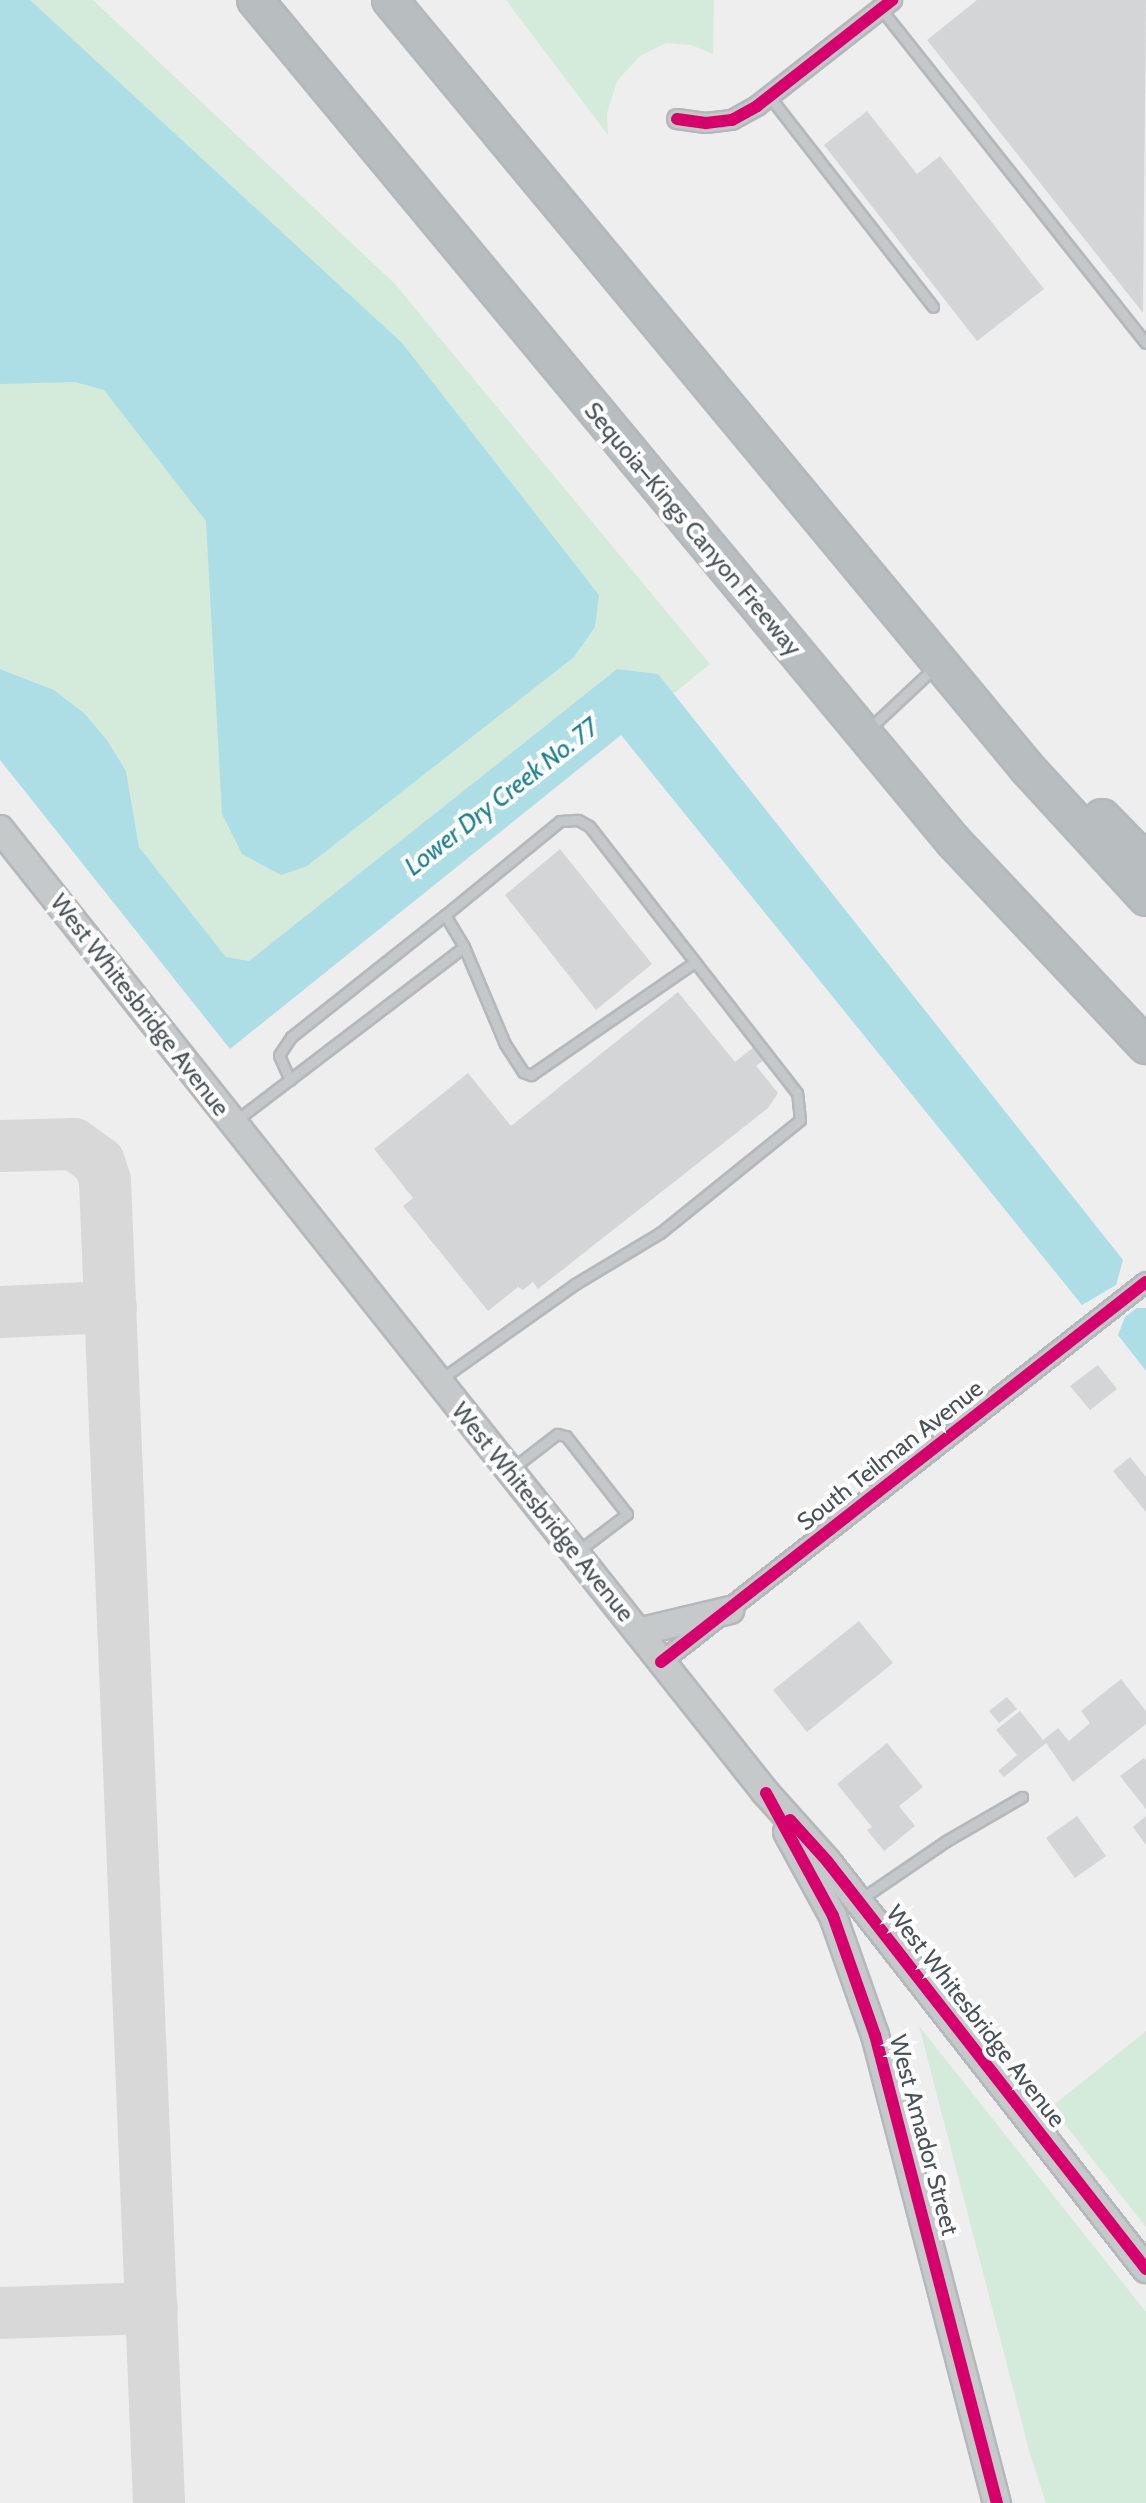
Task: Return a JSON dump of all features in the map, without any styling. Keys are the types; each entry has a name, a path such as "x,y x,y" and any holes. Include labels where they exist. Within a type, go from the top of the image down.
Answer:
{"highway":[{"name":"Sequoia–Kings Canyon Freeway","path":"255,0 953,841 1146,1046"},
{"path":"390,0 1028,769 1146,898"},
{"path":"609,265 1023,733 1146,862"}],"main road":[{"name":"West Whitesbridge Avenue","path":"0,829 661,1662 858,1901 1146,2269"},
{"path":"638,1632 730,1610"},
{"name":"West Amador Street","path":"766,1793 833,1916 875,2035 997,2503"}],"street":[{"path":"677,119 706,123 732,120 769,96 887,4"},
{"name":"South Teilman Avenue","path":"661,1662 1146,1282"}],"lane":[{"path":"887,4 1146,343"},
{"path":"769,96 933,307"},
{"path":"863,733 940,663"},
{"path":"290,1080 279,1055 291,1037 560,821 578,820 589,826 797,1093 800,1120 660,1233 575,1284 439,1381"},
{"path":"445,915 464,947 505,1044 523,1072 531,1075 695,962"},
{"path":"233,1123 464,947"},
{"path":"510,1470 557,1434 566,1436 627,1514 576,1553"},
{"path":"858,1901 946,1841 1022,1797"}],"green space":[{"path":"0,0 93,0 395,284 710,664 673,694 658,675 617,669 249,961 226,957 139,847 126,771 107,740 84,713 54,690 0,669"},
{"path":"506,0 714,0 713,54 691,45 666,43 640,56 617,81 607,113 608,135"},
{"path":"919,2026 1146,2312 1146,2503 1046,2503 1030,2454"},
{"path":"1146,2031 1146,2227 1051,2107"}],"water":[{"path":"0,0 30,0 402,343 599,595 595,627 574,657 307,866 281,875 242,854 222,814 206,521 104,390 75,382 0,384"},
{"name":"Lower Dry Creek No. 77","path":"0,669 54,690 84,713 107,740 126,771 139,847 226,957 249,961 617,669 658,674 1123,1260 1116,1285 1082,1305 621,735 230,1049 0,760"},
{"path":"1137,1308 1146,1308 1146,1371 1118,1335 1125,1317"}],"building":[{"path":"977,0 1146,0 1143,313 927,40"},
{"path":"867,111 917,174 940,156 1044,289 977,341 824,145"},
{"path":"560,849 652,964 596,1010 505,895"},
{"path":"678,992 735,1062 754,1047 764,1060 756,1066 778,1093 768,1108 538,1289 533,1282 523,1290 518,1287 488,1311 403,1206 413,1198 374,1149 468,1073 511,1126"},
{"path":"1098,1365 1117,1389 1090,1410 1070,1386"},
{"path":"1130,1457 1146,1477 1146,1512 1113,1471"},
{"path":"859,1621 893,1663 807,1732 773,1690"},
{"path":"1121,1679 1146,1711 1146,1724 1073,1782 1046,1743 1004,1777 998,1771 1017,1755 996,1730 1020,1711 1043,1740 1058,1728 1069,1741 1090,1723 1081,1711"},
{"path":"1007,1697 1017,1709 999,1723 989,1711"},
{"path":"887,1743 923,1787 899,1806 915,1826 884,1851 867,1830 872,1827 837,1784"},
{"path":"1144,1758 1146,1760 1146,1809 1120,1776"},
{"path":"1077,1816 1106,1856 1075,1878 1046,1838"},
{"path":"1146,1816 1146,1845 1133,1827"}],"taxiway":[{"path":"0,1146 74,1144 99,1162 105,1181 159,2503"},
{"path":"0,1312 111,1307"},
{"path":"0,2313 152,2308"}],"cycle path":[{"path":"677,119 706,123 732,120 757,106 892,0"},
{"path":"661,1662 1146,1282"},
{"path":"766,1793 833,1916 875,2035 997,2503"},
{"path":"790,1820 827,1861 1146,2269"}]}
